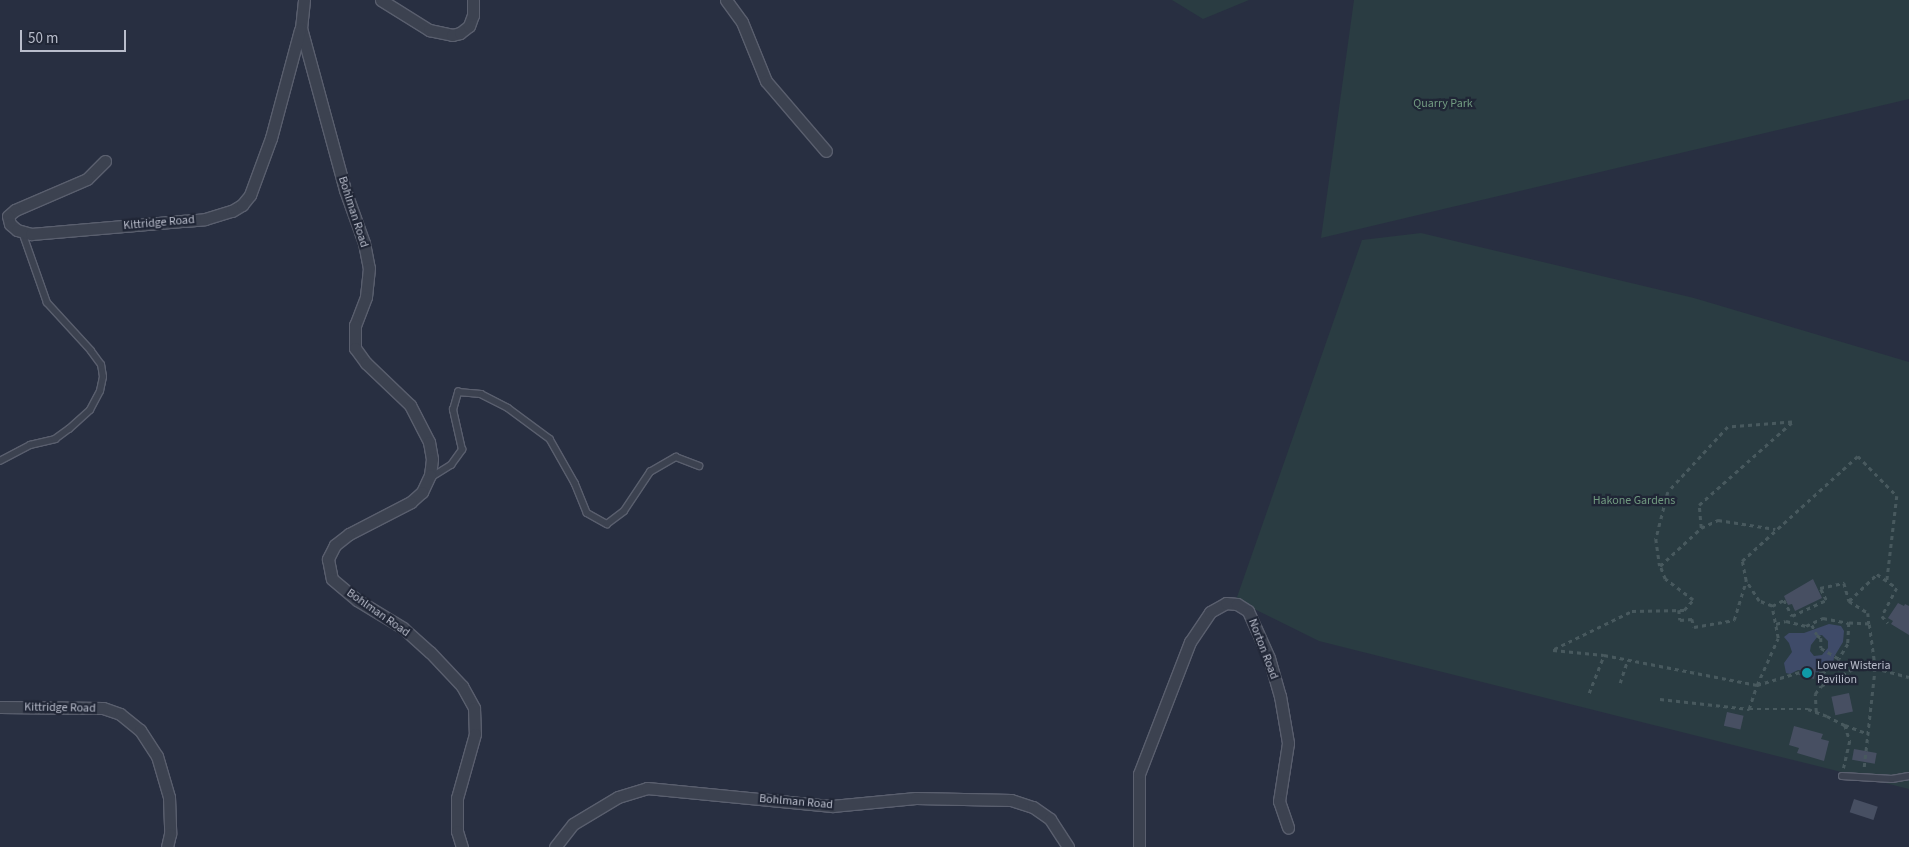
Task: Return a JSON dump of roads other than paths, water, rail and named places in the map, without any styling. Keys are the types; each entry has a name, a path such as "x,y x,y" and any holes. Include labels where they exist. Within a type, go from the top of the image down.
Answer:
{"street":[{"name":"Bohlman Road","path":"304,0 301,28 345,190 364,244 369,268 366,297 355,325 355,348 366,363 410,405 430,442 432,459 428,479 422,492 410,502 349,534 335,545 328,558 332,579 356,600 404,628 462,686 474,708 476,734 456,798 457,831 462,847"},
{"path":"381,0 429,30 452,35 460,33 469,26 473,15 473,0"},
{"path":"726,0 742,22 766,81 826,151"},
{"name":"Kittridge Road","path":"22,231 31,234 198,220 232,212 242,205 250,195 271,138 301,28"},
{"path":"22,231 10,224 8,216 15,210 87,180 105,161"},
{"name":"Norton Road","path":"1138,847 1139,774 1190,642 1210,612 1226,603 1237,604 1248,611 1269,658 1280,696 1288,743 1278,801 1288,827"},
{"name":"Kittridge Road","path":"0,707 102,708 120,714 140,730 157,756 169,797 170,834 166,847"},
{"name":"Bohlman Road","path":"555,847 572,824 618,797 647,788 832,806 916,798 1011,800 1033,807 1050,820 1068,847"}],"lane":[{"path":"0,461 30,445 55,439 69,428 90,410 100,391 103,377 101,365 91,351 47,303 22,231"},
{"path":"428,479 452,465 462,450 453,410 458,392 481,394 508,408 550,439 575,483 587,513 607,524 624,512 650,472 676,456 699,466"},
{"path":"1842,776 1892,779 1909,776"}],"water":[{"path":"1829,624 1841,626 1844,631 1843,642 1834,657 1833,665 1818,672 1798,670 1790,674 1786,673 1784,663 1792,652 1789,643 1784,637 1789,633 1804,633","holes":["1822,635 1828,641 1828,648 1822,655 1814,656 1810,651 1811,645 1818,636"]}],"place":[{"name":"Lower Wisteria Pavilion","path":"1807,673"}],"park label":[{"name":"Quarry Park","path":"1443,104"},
{"name":"Hakone Gardens","path":"1634,501"}]}
